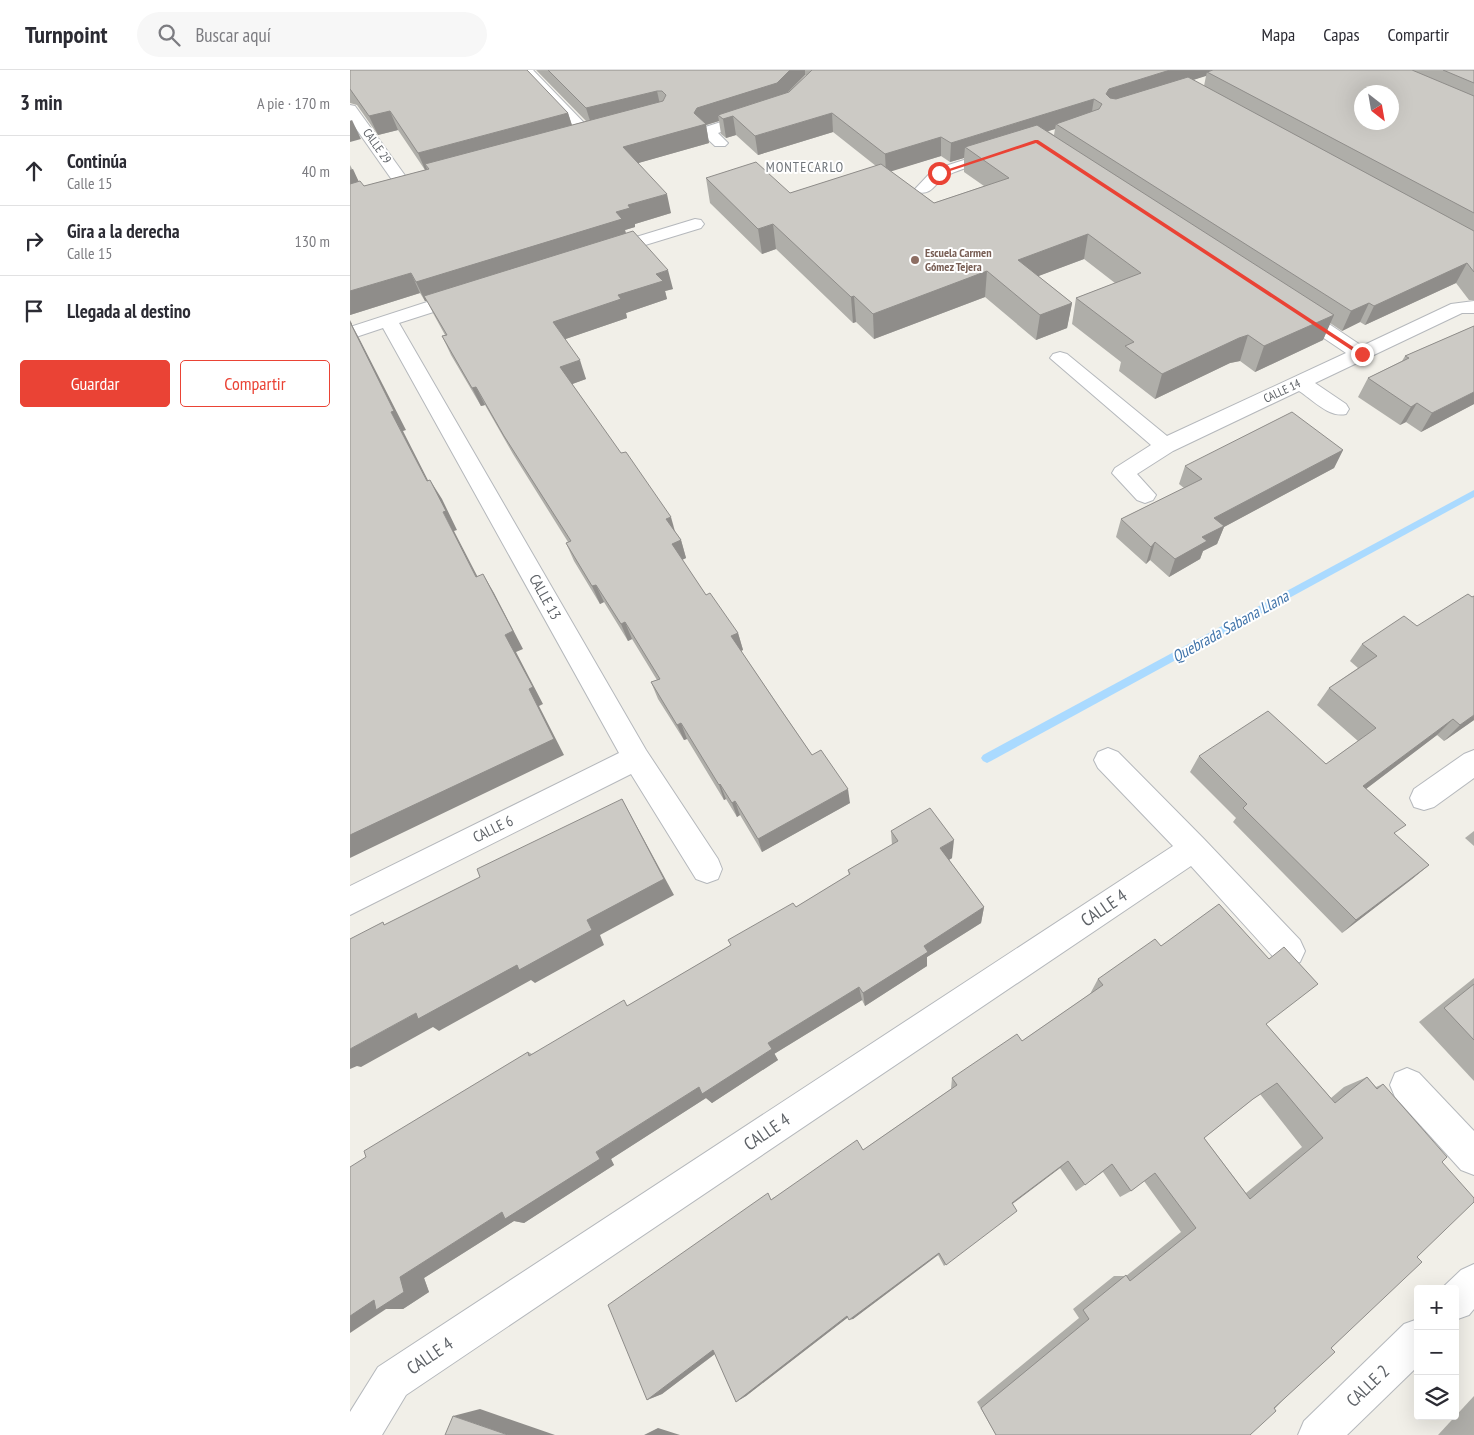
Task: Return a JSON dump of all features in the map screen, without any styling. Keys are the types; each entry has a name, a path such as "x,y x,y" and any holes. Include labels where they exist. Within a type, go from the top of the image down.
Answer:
{"street":[{"path":"525,70 587,134"},
{"name":"CALLE 29","path":"350,109 403,184"},
{"path":"720,143 707,130 768,112"},
{"path":"570,138 605,129"},
{"path":"923,189 939,173 1010,150"},
{"path":"385,189 421,179"},
{"path":"593,256 695,224"},
{"path":"350,333 481,291"},
{"path":"1278,299 1362,354"},
{"name":"CALLE 14","path":"1145,495 1122,473 1165,446 1458,308 1474,307"},
{"name":"CALLE 13","path":"388,320 636,758 707,869"},
{"path":"1060,358 1165,446"},
{"path":"1300,382 1339,409"},
{"name":"CALLE 6","path":"350,900 636,758"},
{"path":"1108,760 1194,848 1289,951"},
{"path":"1424,798 1474,762"},
{"name":"CALLE 4","path":"359,1435 392,1381 1194,848"},
{"path":"1407,1085 1474,1157"},
{"path":"1459,1297 1474,1283"},
{"name":"CALLE 2","path":"1318,1435 1414,1342"}],"building":[{"path":"350,70 527,70 568,113 418,153 390,111 369,116 350,89"},
{"path":"548,70 790,70 777,83 697,108 694,113 706,124 623,147 667,194 628,205 630,208 616,212 622,219 416,282 411,273 350,291 350,184 360,181 364,186 429,169 425,164 663,101 666,95 662,91 657,91 586,108"},
{"path":"812,70 1170,70 1109,89 1106,94 1110,98 1116,99 1188,77 1474,231 1474,272 1467,263 1374,306 1369,303 1351,311 1056,124 1099,109 1102,104 1094,99 951,143 941,137 885,154 832,113 755,136 733,116 723,119 718,115 789,92"},
{"path":"1213,70 1412,70 1474,96 1474,213 1207,72"},
{"path":"1443,70 1474,70 1474,83"},
{"path":"1037,125 1334,315 1264,346 1248,335 1239,338 1162,374 1125,346 1134,342 1076,298 1141,273 1088,234 1018,260 1072,303 1040,315 987,271 873,314 854,296 851,297 773,224 758,229 706,178 756,162 790,193 881,164 934,203 1009,178 965,147"},
{"path":"633,231 668,270 656,274 663,281 618,295 621,299 553,322 580,360 560,367 621,453 626,452 671,517 666,519 681,540 672,544 706,595 710,593 738,633 731,636 779,707 812,755 821,750 848,789 758,839 735,801 732,803 719,785 681,723 677,725 651,682 660,679 625,622 621,624 596,585 592,586 566,543 571,541 504,436 476,387 472,388 442,336 447,335 424,296"},
{"path":"350,322 394,411 391,412 427,481 430,480 446,511 443,512 476,577 483,574 513,631 505,635 533,687 529,689 554,739 350,835"},
{"path":"1474,326 1474,392 1432,413 1417,403 1411,407 1368,378 1409,358 1405,356"},
{"path":"1292,412 1343,450 1214,518 1224,526 1202,537 1207,541 1175,559 1155,542 1151,547 1121,519 1202,479 1185,466"},
{"path":"1468,594 1472,597 1474,596 1474,715 1460,725 1453,719 1363,786 1406,825 1394,833 1429,865 1356,920 1243,808 1247,804 1199,756 1268,711 1326,764 1376,728 1329,688 1377,656 1362,644 1404,616 1417,626"},
{"path":"622,799 664,879 587,920 592,930 519,970 517,965 418,1019 416,1013 350,1049 350,939 383,922 384,925 480,877 477,869"},
{"path":"930,808 954,840 940,848 984,907 924,946 928,952 863,993 859,987 768,1043 772,1049 702,1094 699,1087 596,1152 600,1159 505,1219 502,1212 400,1277 404,1292 376,1310 374,1300 350,1316 350,1167 366,1157 364,1151 528,1052 529,1056 624,1000 627,1006 731,945 728,940 793,903 796,907 850,874 848,870 898,841 891,831"},
{"path":"1219,904 1269,959 1284,947 1318,984 1266,1024 1335,1103 1367,1077 1377,1089 1383,1084 1447,1157 1442,1162 1474,1198 1474,1202 1417,1257 1422,1262 1331,1348 1335,1352 1274,1408 1276,1411 1250,1435 996,1435 981,1408 1089,1319 1083,1310 1126,1275 1130,1281 1196,1228 1155,1173 1131,1191 1112,1164 1085,1185 1068,1161 1012,1203 1017,1211 946,1265 939,1253 849,1320 847,1316 736,1402 713,1350 647,1400 608,1305 768,1193 771,1200 857,1140 863,1150 957,1085 952,1078 1017,1034 1022,1041 1103,985 1098,979 1155,939 1161,946","holes":["1277,1083 1323,1138 1250,1199 1204,1138 1253,1099"]},
{"path":"1474,984 1474,1040 1444,1008"},
{"path":"453,1416 508,1435 445,1435"}],"waterway":[{"name":"Quebrada Sabana Llana","path":"987,758 1474,493"}],"place":[{"name":"Escuela Carmen Gómez Tejera","path":"915,260"}],"district":[{"name":"MONTECARLO","path":"805,167"}],"route":[{"path":"939,173 1036,141 1362,354"}]}
